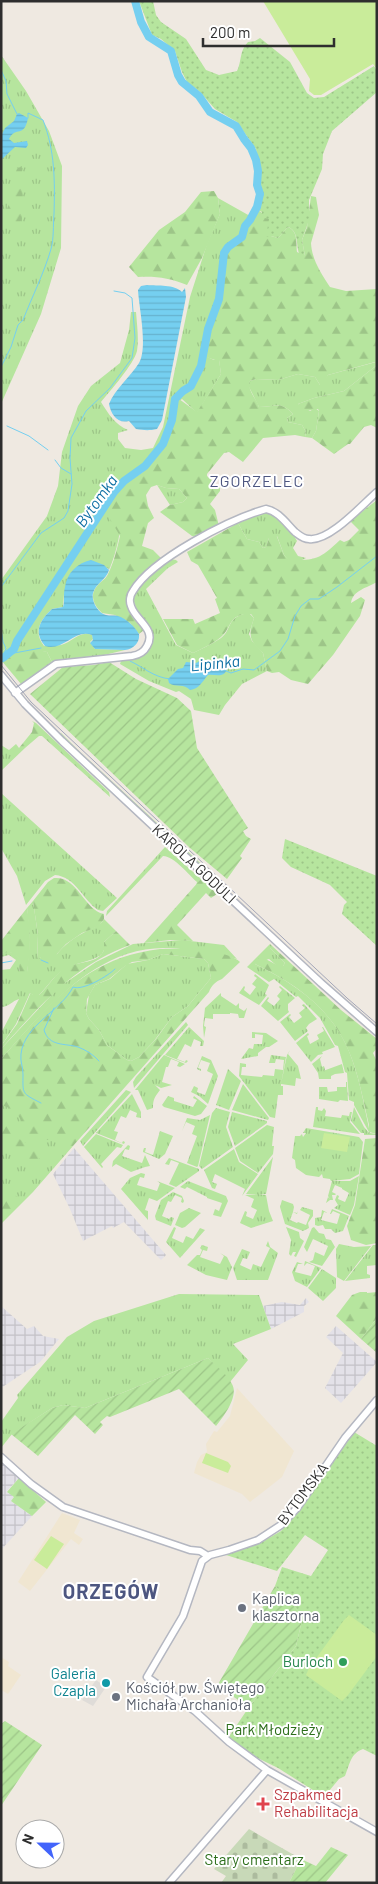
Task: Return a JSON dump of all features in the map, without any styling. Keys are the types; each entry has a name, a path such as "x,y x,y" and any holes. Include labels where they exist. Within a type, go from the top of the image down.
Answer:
{"street":[{"path":"15,692 56,664 136,655 145,649 150,640 145,625 130,605 131,596 141,580 175,552 209,533 266,509 276,512 300,536 308,539 318,538 331,532 377,492"},
{"name":"KAROLA GODULI","path":"1,675 40,720 321,983 377,1032"},
{"name":"BYTOMSKA","path":"205,1558 250,1543 272,1532 281,1525 297,1508 345,1438 377,1400"},
{"path":"1,1457 31,1484 63,1508 190,1550 205,1558 183,1616 147,1677 195,1711 230,1742 267,1770 377,1832"},
{"path":"169,1883 267,1770"}],"shaded area":[{"path":"74,1148 166,1255 161,1260 124,1222 83,1241 53,1174"},
{"path":"306,1298 309,1302 304,1306 304,1312 271,1329 263,1306 282,1302 300,1305"},
{"path":"1,1306 27,1329 34,1326 43,1336 59,1339 40,1362 1,1388"},
{"path":"336,1326 377,1362 341,1403 325,1388 343,1353 326,1337"},
{"path":"237,1388 294,1451 282,1477 250,1502 242,1494 194,1473 201,1455 207,1452 206,1444 214,1431 217,1432 230,1416"},
{"path":"1,1460 19,1478 7,1491 14,1497 11,1501 32,1516 1,1550"},
{"path":"62,1513 80,1520 74,1533 83,1539 79,1545 71,1539 30,1591 18,1582"},
{"path":"1,1657 9,1662 8,1666 21,1675 8,1694 1,1690"},
{"path":"96,1680 106,1687 93,1706 82,1700"}],"green space":[{"path":"139,1 153,1 156,15 161,22 186,39 206,70 219,75 237,71 245,45 260,38 290,62 307,93 314,98 324,97 374,66 377,71 377,92 332,131 323,154 322,169 309,200 309,220 302,240 305,256 301,258 296,236 292,229 288,227 278,238 266,237 269,219 261,217 262,212 258,210 261,202 261,185 256,149 237,122 215,109 200,92 187,82 175,51 161,39 152,35"},
{"path":"263,1 377,1 377,69 373,64 321,95 314,95 309,91 310,79"},
{"path":"1,55 26,91 49,131 62,166 61,248 41,314 1,404"},
{"path":"17,168 23,168 22,218 12,230 8,227 5,214 11,199 13,180"},
{"path":"214,191 218,198 220,214 202,258 187,285 163,278 138,277 129,267 159,230 185,212 201,192"},
{"path":"311,196 316,197 319,215 311,243 313,255 330,287 346,291 377,289 377,364 375,362 328,375 323,385 320,385 315,377 298,374 278,380 256,379 250,381 251,391 259,407 285,407 293,414 287,418 288,422 302,425 306,432 305,437 295,435 263,438 243,462 229,452 224,453 207,474 220,488 220,491 210,504 215,510 219,526 197,537 192,536 160,512 170,505 183,502 187,498 179,489 157,485 151,487 146,495 148,506 154,518 148,523 142,546 153,550 162,559 139,579 127,598 130,611 144,630 139,634 130,623 115,615 102,613 93,597 95,589 106,577 110,569 120,536 106,512 125,484 143,472 162,451 173,425 176,404 179,399 197,412 221,374 219,360 206,357 209,329 221,295 225,253 243,238 247,226 258,210 269,218 271,236 278,238 288,227 291,229 296,237 297,252 305,256 302,240 307,227"},
{"path":"218,198 250,216 241,236 229,244 222,252 217,299 205,328 203,355 214,360 219,359 221,374 197,413 182,399 176,404 167,441 146,468 125,484 119,539 109,570 108,568 64,594 63,607 52,609 39,626 39,636 44,646 65,644 80,635 87,634 92,635 93,639 90,642 95,649 125,650 96,657 52,662 47,652 7,647 1,653 1,580 47,516 58,486 62,452 78,406 91,386 120,363 129,330 131,312 136,312 137,351 127,370 101,402 116,422 128,430 118,433 118,439 125,448 141,450 153,448 163,427 190,297 207,244 220,214"},
{"path":"376,362 377,365 344,391 298,404 310,411 315,408 319,411 316,431 312,438 305,437 306,432 302,425 288,422 287,418 293,414 285,407 259,407 248,385 250,381 256,379 278,380 298,374 315,377 320,385 328,375"},
{"path":"377,365 377,428 371,425 364,427 350,444 334,454 312,438 316,431 318,409 305,411 298,404 344,391"},
{"path":"157,485 179,489 187,498 183,502 170,505"},
{"path":"377,500 377,582 354,595 351,603 361,597 365,600 360,616 333,655 308,684 291,680 279,672 272,673 267,671 263,653 252,641 251,629 254,618 251,614 244,614 234,618 221,637 193,653 177,645 163,619 193,619 195,624 220,613 215,599 217,598 198,565 191,561 187,552 238,523 247,539 259,542 263,548 266,547 270,535 276,534 284,555 289,560 317,558 340,540 344,542 349,540 359,530 350,521"},
{"path":"263,512 278,518 291,531 297,541 293,548 298,556 306,558 300,561 289,561 284,555 277,536 269,538 266,547 263,548 259,542 247,539 238,523"},
{"path":"170,559 178,562 168,568 146,589 176,645 193,653 225,635 236,617 249,613 254,618 249,634 252,641 263,653 267,671 242,684 219,715 194,710 191,699 179,691 176,692 149,681 120,664 123,660 138,658 147,649 151,630 137,610 133,599 141,584"},
{"path":"14,644 47,652 52,662 21,684 1,660 1,653 7,647"},
{"path":"109,662 136,679 177,698 191,711 197,748 248,828 243,831 251,839 240,856 242,858 227,879 190,848 30,694 63,667"},
{"path":"32,721 109,792 110,797 42,736 39,736 25,748 19,748 32,732 34,723"},
{"path":"60,734 224,885 221,885"},
{"path":"16,744 19,748 25,748 1,771 1,745 9,750"},
{"path":"1,793 117,898 103,911 98,910 74,884 55,875 45,881 26,905 17,876 1,848"},
{"path":"285,839 377,876 377,946 342,914 344,905 347,902 330,885 291,867 282,858"},
{"path":"165,847 201,879 196,886 197,882 181,866 172,859 163,856 106,916 107,911"},
{"path":"54,878 69,882 91,906 104,914 104,919 99,926 82,933 66,944 55,956 49,958 41,957 37,960 38,935 33,901 48,882"},
{"path":"201,879 217,894 211,898 206,893 177,925 193,941 170,940 144,943"},
{"path":"33,901 38,935 37,959 57,954 77,936 98,926 104,919 116,931 104,942 102,954 61,971 39,995 30,993 16,1024 1,1046 1,1033 19,999 1,1007 1,970 10,969 16,960 9,955 1,957 1,953 10,952 15,954 21,961 19,971 27,972 30,940 27,908"},
{"path":"27,908 30,932 29,956 27,972 20,974 19,959 10,952 1,953 1,941"},
{"path":"116,931 130,945 110,953 75,975 44,1002 1,1049 1,1046 17,1024 31,992 33,995 39,995 67,967 97,958 104,950 104,942"},
{"path":"182,940 224,945 237,959 192,950 169,948 143,950 118,957 95,969 74,984 54,1002 1,1059 1,1049 59,987 96,962 133,944"},
{"path":"270,944 270,948 285,963 283,966 277,966 269,959 255,964 302,992 327,1015 337,1029 346,1045 356,1071 370,1133 377,1135 364,1135 351,1121 354,1107 364,1127 370,1134 354,1102 349,1100 347,1073 345,1072 338,1046 335,1045 320,1018 298,996 296,997 274,979 269,982 247,967"},
{"path":"270,944 341,1010 377,1039 377,1048 373,1053 377,1062 377,1134 369,1132 360,1085 353,1062 346,1044 337,1029 314,1002 301,991 255,964 259,957 283,966 285,963 270,948"},
{"path":"160,949 190,949 225,954 240,962 214,984 73,1146 51,1140 36,1141 31,1139 27,1136 22,1122 15,1112 1,1105 1,1059 35,1020 70,987 110,962 133,954","holes":["163,954 204,959 208,963 211,978 188,1006 172,1017 156,1039 139,1057 131,1061 107,1045 99,1030 86,1013 87,999 95,985 109,979 132,962 148,960"]},
{"path":"163,954 204,959 208,963 211,978 188,1006 172,1017 139,1057 131,1061 127,1060 107,1045 99,1030 89,1019 86,1013 89,995 95,985 110,979 127,964 148,960"},
{"path":"255,974 269,985 265,994 267,995 259,1005 239,993 244,986 244,990 250,995 256,987 252,984 257,978 254,976"},
{"path":"280,986 295,998 288,1004 289,1012 278,1021 261,1006 268,997 267,1001 274,1006 280,999 277,996 282,990"},
{"path":"221,993 221,996 236,1006 239,1003 239,1008 244,1011 247,1008 244,1018 239,1018 238,1014 230,1013 213,1014 213,1019 205,1018 204,1038 203,1026 205,1008"},
{"path":"304,1004 317,1019 306,1028 308,1031 295,1041 280,1022 290,1014 289,1017 294,1023 302,1017 299,1013 305,1008 302,1005"},
{"path":"186,1022 188,1025 134,1088 133,1082 136,1077"},
{"path":"189,1027 204,1041 203,1046 200,1046 201,1042 194,1039 191,1047 185,1044 177,1059 185,1062 186,1060 188,1061 186,1063 165,1055"},
{"path":"322,1027 335,1047 322,1052 323,1054 318,1055 311,1062 296,1043 308,1033 309,1035 307,1036 310,1044 319,1039 317,1035 324,1031"},
{"path":"252,1032 266,1033 278,1041 258,1053 258,1056 241,1059 249,1048 253,1049 254,1044 262,1044 263,1035 255,1034 255,1038 252,1038"},
{"path":"290,1050 288,1054 298,1066 301,1079 296,1078 295,1086 281,1084 287,1055"},
{"path":"164,1055 185,1064 180,1067 177,1066 179,1062 171,1059 168,1067 166,1067 162,1082 172,1085 161,1088 155,1085 160,1090 154,1099 153,1108 147,1110 138,1090 135,1090"},
{"path":"271,1055 286,1057 281,1084 283,1086 283,1095 278,1095 275,1118 270,1117 239,1076 240,1063 246,1064 246,1067 242,1067 241,1075 274,1076 275,1069 283,1070 284,1060 276,1059 275,1063 269,1063"},
{"path":"202,1056 211,1060 218,1076 208,1104 191,1092 194,1086 198,1088 197,1092 205,1095 213,1074 207,1071 210,1063 201,1060 198,1068 201,1071 197,1069"},
{"path":"322,1056 320,1059 325,1070 323,1071 342,1064 344,1073 335,1074 331,1076 331,1079 319,1079 318,1073 312,1064"},
{"path":"228,1069 241,1081 229,1110 216,1105"},
{"path":"346,1082 348,1101 340,1100 338,1102 319,1099 319,1087 327,1087 328,1092 337,1091 337,1087 346,1087"},
{"path":"243,1084 269,1118 268,1120 232,1110"},
{"path":"126,1090 131,1092 83,1146 80,1141"},
{"path":"132,1094 141,1112 141,1118 136,1117 137,1113 130,1110 126,1118 121,1116 114,1131 118,1132 115,1140 122,1143 123,1141 125,1142 124,1144 96,1133"},
{"path":"168,1096 174,1098 174,1101 193,1107 197,1100 193,1098 194,1096 207,1106 201,1114 195,1116 164,1107 162,1105"},
{"path":"1,1098 73,1146 33,1192 1,1224"},
{"path":"316,1107 322,1111 324,1108 326,1111 325,1116 341,1118 342,1115 349,1116 350,1112 352,1112 350,1122 360,1134 313,1127"},
{"path":"216,1108 230,1112 226,1127 233,1147 202,1169 199,1166 212,1113"},
{"path":"232,1112 267,1121 267,1123 235,1146 228,1127"},
{"path":"210,1115 197,1167 187,1163 197,1136 192,1134 195,1126 186,1122 182,1131 187,1118 200,1120"},
{"path":"1,1118 19,1139 41,1149 42,1156 37,1161 25,1162 1,1149"},
{"path":"267,1125 274,1127 273,1154 258,1173 240,1161 235,1148"},
{"path":"306,1128 359,1137 363,1142 359,1174 350,1179 331,1181 330,1179 323,1178 322,1174 319,1177 306,1175 296,1168 295,1160 292,1158 295,1136 302,1134 303,1137 306,1133 303,1133"},
{"path":"160,1131 173,1136 165,1154 159,1159 143,1152 143,1151 146,1148 145,1152 153,1155"},
{"path":"324,1133 350,1137 347,1152 321,1148"},
{"path":"96,1134 123,1145 121,1148 117,1147 101,1164 102,1168 84,1147"},
{"path":"377,1138 377,1243 366,1245 351,1240 347,1226 355,1205 365,1139"},
{"path":"128,1145 130,1146 129,1150 125,1149 122,1156 142,1163 145,1155 150,1166 131,1172 116,1164 112,1167 113,1161"},
{"path":"234,1149 239,1162 258,1174 242,1196 245,1189 215,1174 212,1182 217,1184 215,1189 212,1188 204,1170"},
{"path":"273,1157 266,1194 246,1194"},
{"path":"169,1158 199,1169 199,1171 176,1187 169,1184 179,1163 171,1160 169,1165 165,1164"},
{"path":"141,1173 145,1174 144,1178 140,1177 137,1185 157,1191 160,1183 157,1181 175,1188 157,1201 149,1198 145,1210 148,1211 148,1220 121,1189 130,1178"},
{"path":"359,1176 354,1205 350,1215 334,1208 338,1205 335,1200 337,1195 339,1196 338,1199 345,1202 349,1193 342,1188 335,1185 332,1192 336,1194 332,1195 333,1200 326,1203 328,1197 330,1199 328,1196 332,1181 350,1181"},
{"path":"188,1181 226,1196 228,1201 221,1217 213,1215 215,1209 219,1211 222,1203 207,1198 187,1187 185,1189 180,1187"},
{"path":"1,1185 10,1187 14,1195 23,1199 15,1208 1,1218"},
{"path":"173,1192 182,1196 184,1201 183,1203 181,1202 182,1198 175,1195 171,1202 168,1201 162,1216 169,1219 171,1217 174,1218 171,1226 156,1220 155,1216 161,1200"},
{"path":"245,1195 266,1195 273,1221 251,1228 240,1223 245,1211 247,1212 246,1216 253,1219 257,1210 251,1207 254,1199"},
{"path":"282,1200 293,1204 294,1207 290,1220 297,1223 306,1225 310,1215 300,1210 302,1207 313,1210 313,1216 308,1223 309,1228 303,1231 285,1224 280,1207"},
{"path":"189,1208 201,1213 185,1227 182,1228 175,1225 180,1213"},
{"path":"332,1209 349,1216 343,1231 335,1233 331,1229 325,1229 323,1225 315,1225 315,1218 321,1217 322,1210 328,1213 324,1212 321,1220 337,1224 340,1214 333,1211 330,1214"},
{"path":"174,1227 176,1228 172,1238 183,1243 186,1236 193,1239 200,1228 205,1230 180,1258 166,1242"},
{"path":"286,1227 299,1232 300,1238 304,1241 296,1257 294,1256 296,1252 293,1252 291,1256 289,1254 291,1240"},
{"path":"314,1227 319,1233 324,1234 326,1239 331,1240 335,1247 322,1266 309,1262 313,1260 315,1252 324,1256 328,1246 313,1239 307,1252 304,1247"},
{"path":"268,1241 270,1247 278,1253 268,1280 237,1280 233,1268 242,1249 250,1252 247,1259 243,1258 240,1265 251,1270 253,1264 261,1267 270,1248 266,1246"},
{"path":"339,1244 354,1247 371,1246 344,1281 337,1277 336,1249"},
{"path":"202,1245 208,1247 207,1251 203,1250 200,1257 220,1264 224,1256 220,1253 227,1257 232,1267 227,1280 206,1275 187,1265 197,1255 200,1255"},
{"path":"373,1245 377,1245 377,1265 367,1266 367,1274 370,1275 370,1278 345,1281"},
{"path":"305,1261 321,1268 307,1287 295,1281 292,1272 297,1262 303,1264 298,1264 295,1272 311,1276 315,1266 307,1263 304,1266"},
{"path":"322,1269 336,1278 336,1288 323,1301 308,1288"},
{"path":"360,1292 377,1292 377,1318 361,1339 336,1316 352,1295"},
{"path":"179,1294 259,1295 271,1329 233,1344 248,1360 230,1382 208,1358 85,1408 63,1405 52,1408 12,1434 1,1448 1,1422 18,1398 17,1395 67,1337 94,1321"},
{"path":"377,1318 377,1353 361,1339"},
{"path":"208,1358 227,1377 234,1389 230,1406 216,1426 179,1389 110,1417 107,1416 100,1422 103,1425 95,1434 75,1415 38,1456 11,1434 52,1408 63,1405 85,1408"},
{"name":"Park Młodzieży","path":"354,1432 377,1446 377,1756 363,1749 355,1754 345,1776 339,1779 324,1797 278,1768 245,1752 228,1738 249,1707 296,1646 303,1616 275,1586 282,1567 311,1576 328,1550 305,1535 277,1571 226,1555 262,1542 281,1531 300,1510"},
{"path":"206,1453 228,1462 231,1466 228,1473 202,1463"},
{"path":"19,1478 46,1502 32,1516 11,1501 14,1497 7,1492"},
{"path":"51,1536 64,1544 47,1569 34,1560"},
{"path":"275,1586 303,1616 296,1646 249,1707 217,1686"},
{"name":"Burloch","path":"349,1615 377,1635 377,1656 342,1701 306,1675 309,1668"},
{"path":"5,1721 42,1745 1,1806 1,1724"},
{"name":"Stary cmentarz","path":"249,1829 301,1859 289,1883 221,1883 226,1876 214,1869"},
{"path":"331,1847 348,1855 325,1883 289,1883 301,1859 316,1866"}],"water":[{"path":"19,113 28,118 26,124 22,130 14,133 9,139 14,143 27,141 28,145 26,148 15,147 1,160 1,136 5,128 14,121"},
{"path":"141,286 170,287 179,289 182,292 185,288 186,297 162,420 157,429 148,430 136,429 129,421 118,420 113,415 109,404 142,356 143,338 138,290"},
{"path":"91,560 104,565 109,570 93,593 93,600 96,606 103,614 118,616 130,623 139,634 137,642 134,647 125,650 95,649 90,643 93,640 92,635 86,634 74,637 58,646 45,646 39,636 41,622 52,609 63,607 64,590 70,573 81,564"},
{"path":"200,661 227,668 222,675 208,675 198,687 190,690 169,683 168,679 178,669 183,668 186,662 196,663"}],"waterway":[{"name":"Bytomka","path":"3,658 14,649 17,641 114,492 124,481 145,466 163,444 172,420 175,399 191,386 201,366 208,329 219,299 224,253 228,247 242,237 245,226 257,207 260,194 257,185 258,171 256,160 251,148 236,126 210,112 199,96 182,82 171,51 149,37 141,22 135,1"},
{"path":"1,70 6,81 7,94 17,114"},
{"path":"1,367 11,347 18,325 23,320 53,241 54,178 50,143 43,120 28,113 28,118"},
{"path":"1,587 41,533 64,518 68,511 72,484 71,438 86,411 110,388 132,358 135,338 132,298 125,293 114,291"},
{"path":"7,426 29,436 48,450"},
{"path":"55,460 61,468 71,474"},
{"name":"Lipinka","path":"226,671 231,673 243,669 254,670 280,651 288,639 295,616 301,606 310,599 319,599 377,556"},
{"path":"1,612 1,623"},
{"path":"1,629 6,648 3,658"},
{"name":"Lipinka","path":"9,654 41,648"},
{"name":"Lipinka","path":"130,661 154,674 170,679"},
{"path":"41,960 48,963"},
{"path":"1,963 12,961"},
{"path":"41,1103 27,1095 23,1089 21,1057 24,1044 36,1026 61,1003 73,987 89,985 115,969"},
{"path":"54,1008 44,1030 46,1035 54,1042 81,1048 99,1061"}],"tram line":[{"path":"1,665 31,702 377,1024"}],"place":[{"name":"Kaplica klasztorna","path":"242,1608"},
{"name":"Burloch","path":"343,1662"},
{"name":"Galeria Czapla","path":"106,1683"},
{"name":"Kościół pw. Świętego Michała Archanioła","path":"116,1697"},
{"name":"Szpakmed Rehabilitacja","path":"263,1804"}],"district":[{"name":"ZGORZELEC","path":"257,481"},
{"name":"ORZEGÓW","path":"111,1592"}]}
